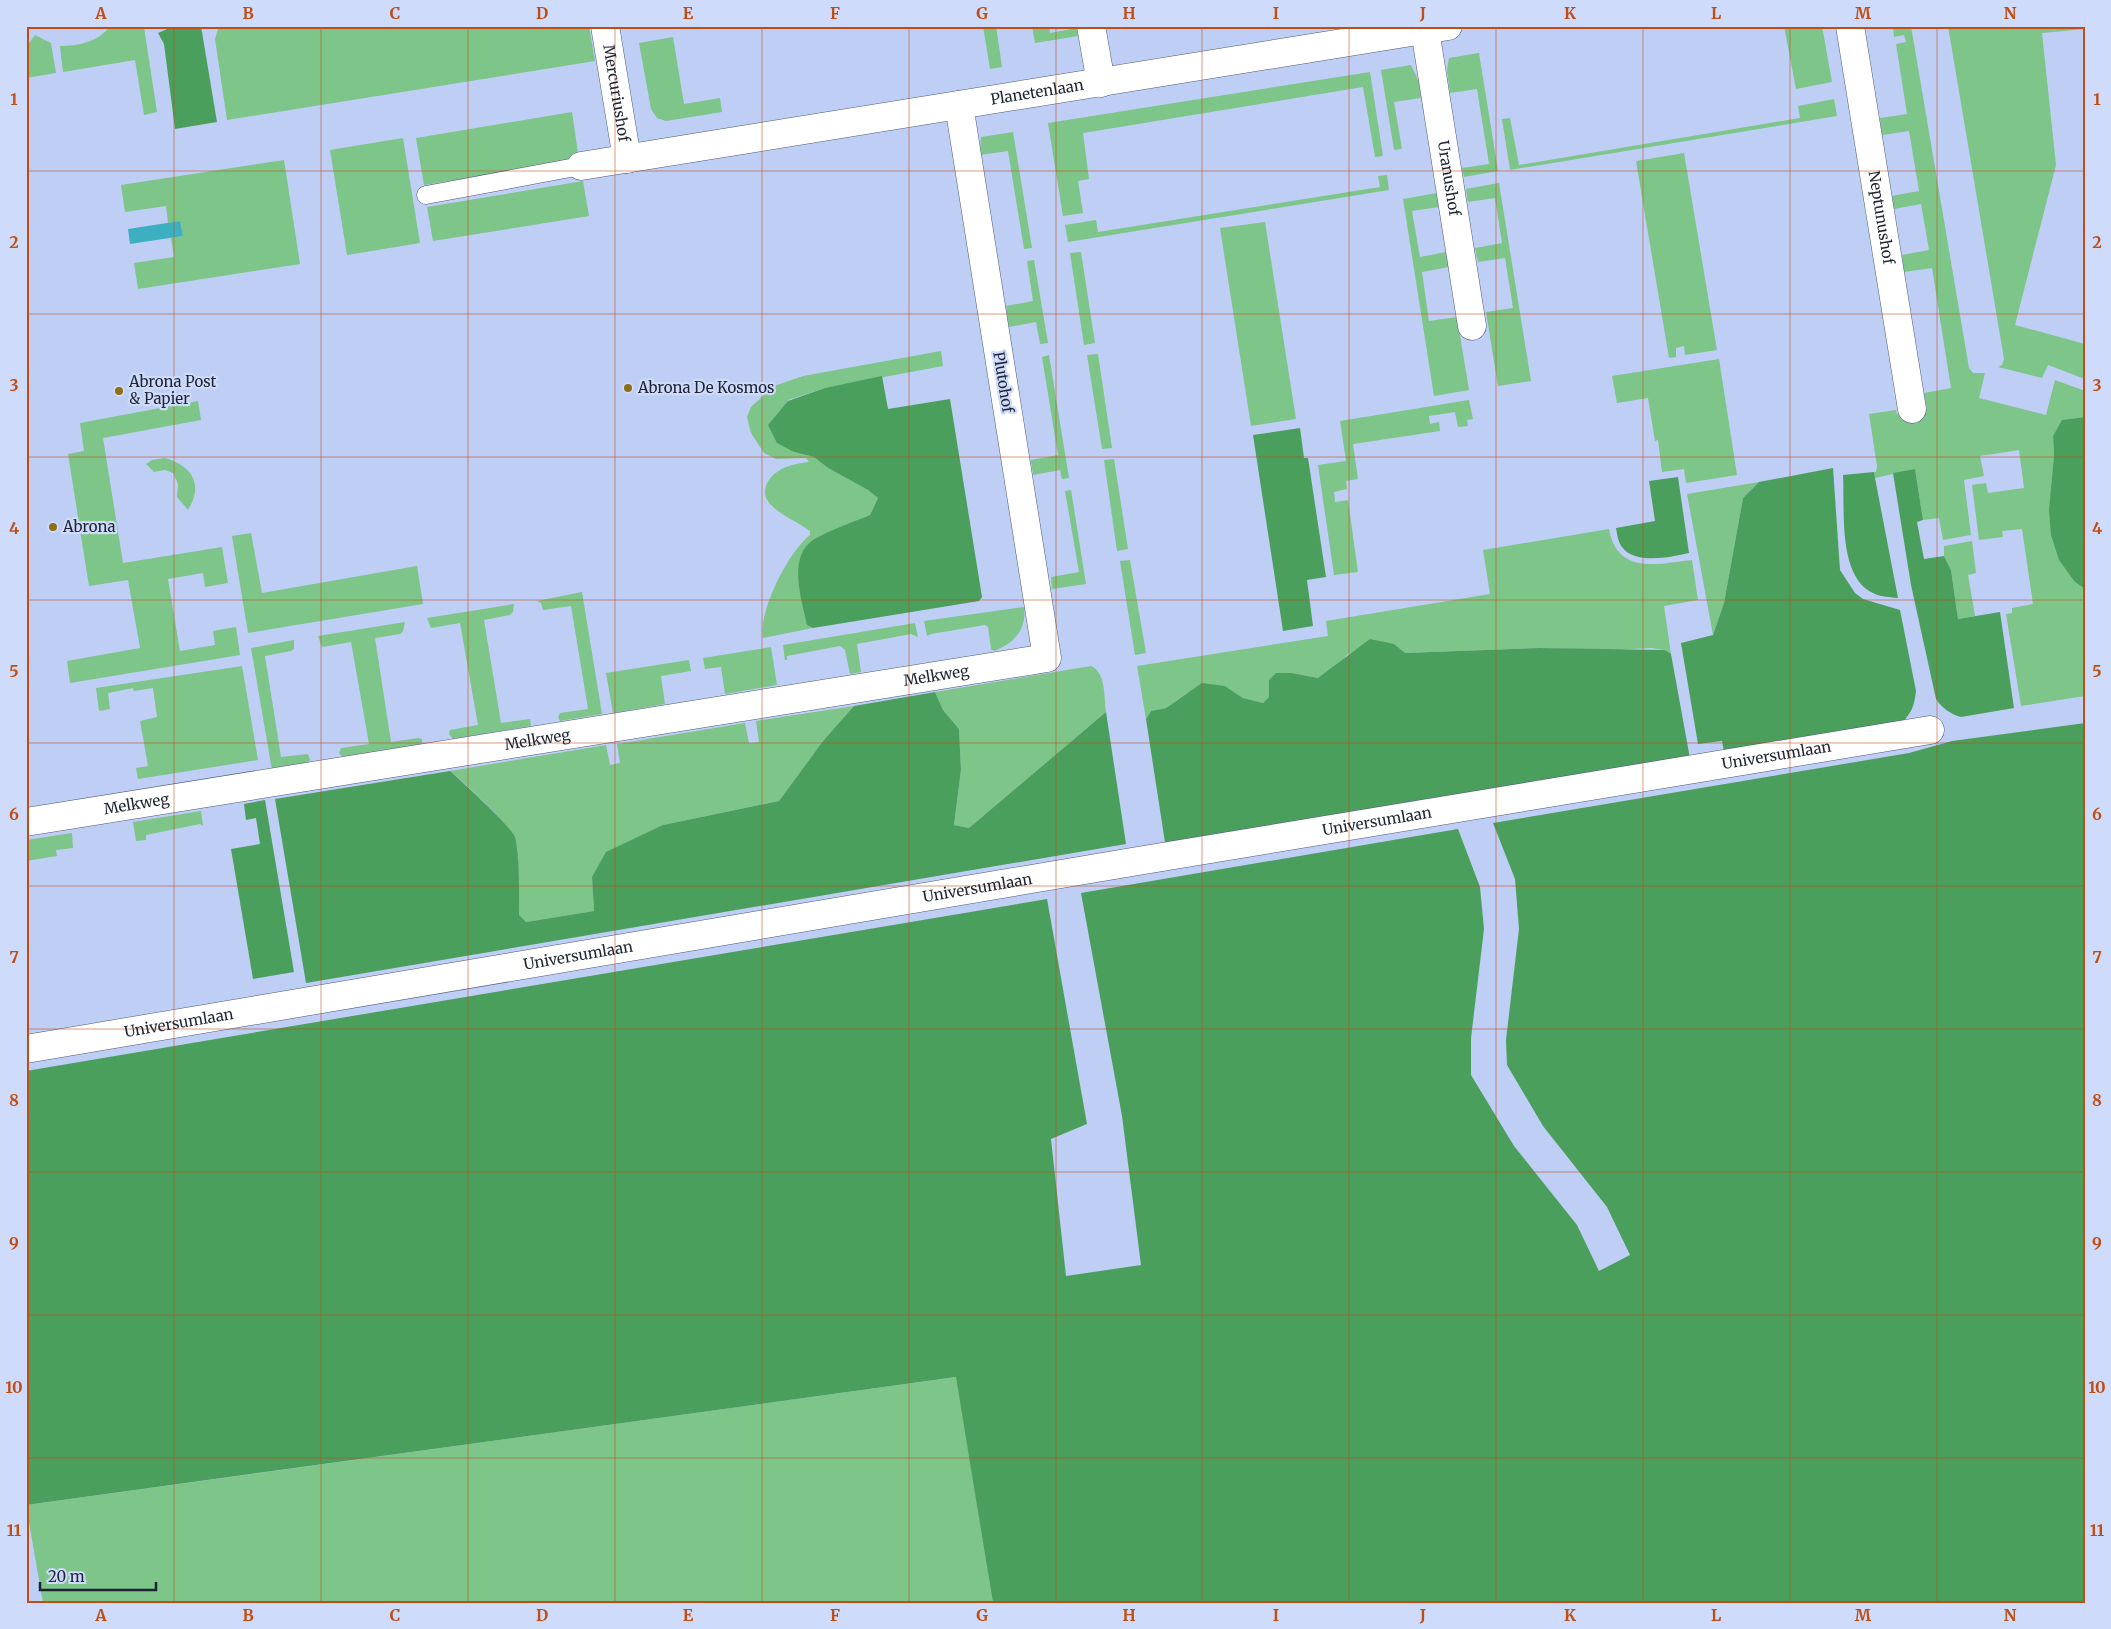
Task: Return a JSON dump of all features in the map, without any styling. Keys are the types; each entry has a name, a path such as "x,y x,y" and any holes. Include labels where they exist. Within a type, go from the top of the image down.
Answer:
{"street":[{"name":"Mercuriushof","path":"605,26 606,74 628,159"},
{"path":"1091,26 1100,83"},
{"name":"Neptunushof","path":"1850,26 1912,409"},
{"name":"Planetenlaan","path":"581,166 1437,28"},
{"name":"Uranushof","path":"1437,28 1472,326"},
{"name":"Plutohof","path":"959,106 1047,658"},
{"name":"Melkweg","path":"26,822 1047,658"},
{"name":"Universumlaan","path":"26,1049 1930,730"}],"lane":[{"path":"426,195 581,166"}],"shaded area":[{"path":"110,26 144,27 157,112 144,115 135,60 63,72 60,46 88,42 100,36"},
{"path":"174,26 201,26 217,122 175,129 164,44 158,33"},
{"path":"219,26 589,26 595,61 227,120 215,39"},
{"path":"983,26 996,26 1002,67 990,69"},
{"path":"1032,26 1049,26 1050,33 1077,28 1078,36 1035,43"},
{"path":"1784,26 1822,26 1832,82 1796,89"},
{"path":"1893,26 1911,26 1969,368 1973,373 1985,373 1979,398 2046,415 2055,380 2085,391 2085,417 2063,420 2053,436 2054,455 2051,490 2075,582 2085,589 2085,696 2021,706 2006,614 2012,613 2012,608 2033,604 2022,529 2002,531 2003,537 1979,540 1972,485 1986,483 1988,493 2024,488 2019,450 1980,456 1984,476 1964,480 1971,535 1943,540 1939,518 1923,520 1915,469 1875,478 1874,472 1876,472 1877,466 1869,414 1896,410 1897,414 1927,409 1924,393 1951,388 1932,268 1904,272 1902,255 1929,250 1921,204 1894,209 1892,196 1919,191 1909,131 1882,135 1880,118 1907,114 1896,44 1906,42 1904,35 1894,37"},
{"path":"1948,26 2085,26 2085,29 2042,33 2056,165 2015,325 2085,344 2085,379 2048,365 2042,378 1998,367 2002,365 2004,359"},
{"path":"35,35 51,43 56,73 26,78 26,47"},
{"path":"673,37 684,104 720,98 722,112 666,121 657,118 651,109 639,43"},
{"path":"1479,53 1498,171 1464,177 1462,168 1489,164 1477,89 1450,93 1447,70 1449,58"},
{"path":"1411,65 1419,82 1421,98 1394,102 1402,149 1394,150 1381,70"},
{"path":"1370,72 1383,156 1375,157 1363,87 1083,133 1089,179 1078,181 1083,213 1063,216 1048,123"},
{"path":"1834,99 1837,116 1510,170 1502,119 1510,118 1519,165 1800,118 1798,106"},
{"path":"572,112 579,160 424,185 416,138"},
{"path":"1013,132 1032,248 1024,249 1008,151 980,155 981,137"},
{"path":"403,138 420,243 347,255 330,150"},
{"path":"1684,153 1717,350 1685,355 1684,346 1676,348 1676,357 1669,358 1636,161"},
{"path":"284,160 300,264 138,289 134,263 174,257 171,238 183,236 180,221 168,223 166,206 125,212 121,185"},
{"path":"1387,175 1389,190 1068,242 1065,225 1096,220 1098,232 1380,187 1378,176"},
{"path":"583,181 589,216 433,241 427,207"},
{"path":"1499,183 1531,381 1498,386 1486,312 1513,308 1505,258 1478,262 1475,248 1502,243 1495,198 1468,202 1466,189"},
{"path":"1437,193 1439,207 1412,211 1420,257 1446,252 1449,267 1422,272 1429,321 1457,317 1469,390 1434,396 1403,199"},
{"path":"180,221 183,236 130,244 128,229"},
{"path":"1265,222 1296,419 1251,426 1220,228"},
{"path":"1081,252 1095,343 1084,345 1070,253"},
{"path":"1034,260 1048,343 1040,344 1036,322 1009,327 1006,306 1033,301 1027,261"},
{"path":"941,351 943,366 825,388 788,400 794,452 814,457 828,468 868,490 878,498 870,515 812,541 807,625 813,628 763,638 765,613 777,582 793,554 810,535 810,531 771,505 767,500 765,488 771,478 780,470 792,465 809,462 806,458 776,459 764,453 751,433 747,417 751,407 774,386 803,376"},
{"path":"1098,354 1112,448 1102,449 1087,355"},
{"path":"1049,355 1069,478 1062,479 1060,470 1033,475 1031,460 1058,455 1042,357"},
{"path":"1719,359 1737,475 1686,483 1684,469 1662,472 1658,440 1655,441 1648,398 1617,403 1612,376"},
{"path":"882,376 888,409 950,399 982,597 979,601 813,628 807,625 800,592 798,568 800,557 813,540 870,515 878,498 868,490 828,468 814,457 794,452 777,443 768,425 788,401 825,388"},
{"path":"1469,400 1473,419 1467,420 1468,426 1458,427 1455,412 1429,416 1430,424 1439,422 1440,431 1353,444 1358,479 1346,481 1347,489 1334,492 1335,502 1348,500 1358,572 1334,575 1318,465 1346,461 1340,421"},
{"path":"198,401 201,420 103,438 123,563 222,547 228,583 205,587 203,573 168,579 180,651 215,645 213,631 236,627 240,655 70,683 67,661 140,648 128,580 89,586 68,454 84,451 80,423"},
{"path":"2085,417 2085,589 2075,582 2059,560 2051,535 2049,510 2054,455 2053,436 2062,420"},
{"path":"1300,428 1304,458 1308,458 1326,577 1307,580 1313,626 1283,631 1253,435"},
{"path":"165,458 182,466 193,477 195,492 188,510 177,497 178,484 173,473 165,470 154,472 146,464 152,460"},
{"path":"1114,459 1128,549 1117,551 1104,460"},
{"path":"1833,468 1840,570 1855,593 1863,599 1900,610 1916,691 1914,703 1908,716 1896,728 1725,757 1722,741 1698,744 1681,643 1713,635 1724,603 1743,498 1759,482"},
{"path":"1915,469 1923,520 1917,522 1924,559 1944,556 1951,570 1958,619 2000,612 2014,708 1961,717 1947,710 1936,699 1911,585 1893,473"},
{"path":"1874,472 1898,598 1877,595 1863,586 1854,574 1845,542 1843,475"},
{"path":"1678,477 1689,553 1644,558 1628,553 1620,543 1616,528 1655,521 1649,481"},
{"path":"1759,482 1743,498 1724,603 1713,635 1687,494"},
{"path":"1071,490 1086,584 1052,589 1051,577 1079,572 1065,491"},
{"path":"1609,529 1613,544 1621,554 1630,560 1653,564 1692,560 1698,600 1664,606 1671,654 1665,650 1652,648 1607,650 1540,648 1404,653 1394,644 1348,654 1335,668 1318,678 1292,673 1269,680 1269,697 1263,703 1243,698 1225,686 1187,693 1166,708 1151,711 1146,719 1137,666 1328,636 1326,621 1490,594 1483,550"},
{"path":"251,533 262,593 417,566 423,604 248,633 232,536"},
{"path":"1972,541 1976,573 1968,575 1975,616 1958,619 1951,570 1944,556 1944,546"},
{"path":"1130,560 1146,653 1135,655 1120,561"},
{"path":"582,592 602,714 560,721 558,717 560,713 588,709 571,606 543,610 541,603 537,601"},
{"path":"514,604 513,612 510,615 484,620 501,723 530,719 531,726 453,739 449,734 450,730 478,725 460,623 431,628 427,618"},
{"path":"1024,607 1023,622 1018,635 1008,644 994,651 991,649 988,627 985,625 927,636 924,621"},
{"path":"405,622 403,631 400,634 375,638 391,742 418,738 422,739 422,745 344,758 339,753 341,748 369,744 351,642 322,647 318,636"},
{"path":"915,623 918,637 911,634 857,644 861,672 850,674 845,650 840,646 787,656 787,660 785,660 783,645"},
{"path":"1370,639 1394,644 1405,653 1540,648 1665,650 1671,654 1691,764 1166,849 1146,719 1151,711 1166,708 1202,683 1225,686 1243,698 1263,703 1269,697 1269,680 1276,673 1292,673 1318,678"},
{"path":"294,640 294,649 291,651 265,656 281,757 308,754 310,760 308,763 272,770 251,648"},
{"path":"771,647 777,685 725,694 721,667 705,669 703,658"},
{"path":"689,660 691,671 661,676 665,704 613,713 606,673"},
{"path":"242,666 258,760 138,779 136,768 148,766 140,721 157,717 153,688 134,691 133,688 108,693 110,709 99,711 96,688"},
{"path":"1091,666 1096,669 1102,680 1106,712 969,828 954,825 961,770 959,729 943,710 935,692"},
{"path":"935,692 943,710 959,729 961,770 954,825 969,828 1106,712 1126,844 306,983 275,799 450,771 512,831 517,846 519,915 526,922 594,911 592,877 606,852 663,825 779,801 823,741 854,706"},
{"path":"854,706 823,741 779,801 663,825 592,877 594,911 526,922 518,915 519,876 514,837 511,831 475,793 450,771 606,745 610,765 620,763 617,744 745,723 749,743 759,742 756,721"},
{"path":"2085,723 2085,1603 993,1603 956,1377 26,1505 26,1071 1047,899 1087,1124 1051,1139 1066,1276 1141,1265 1122,1116 1081,893 1458,829 1480,887 1484,929 1471,1038 1471,1075 1514,1146 1577,1225 1599,1271 1630,1255 1607,1207 1543,1126 1507,1065 1506,1040 1519,929 1515,879 1493,823 1909,753 1952,741"},
{"path":"265,800 294,972 253,979 231,849 260,844 256,818 246,820 244,804"},
{"path":"201,811 203,826 200,824 146,835 146,840 136,841 133,822"},
{"path":"72,833 73,848 56,850 57,856 26,861 26,840"},
{"path":"957,1377 993,1603 43,1603 26,1505"}],"place":[{"name":"Abrona De Kosmos","path":"628,388"},
{"name":"Abrona Post & Papier","path":"119,391"},
{"name":"Abrona","path":"53,527"}]}
